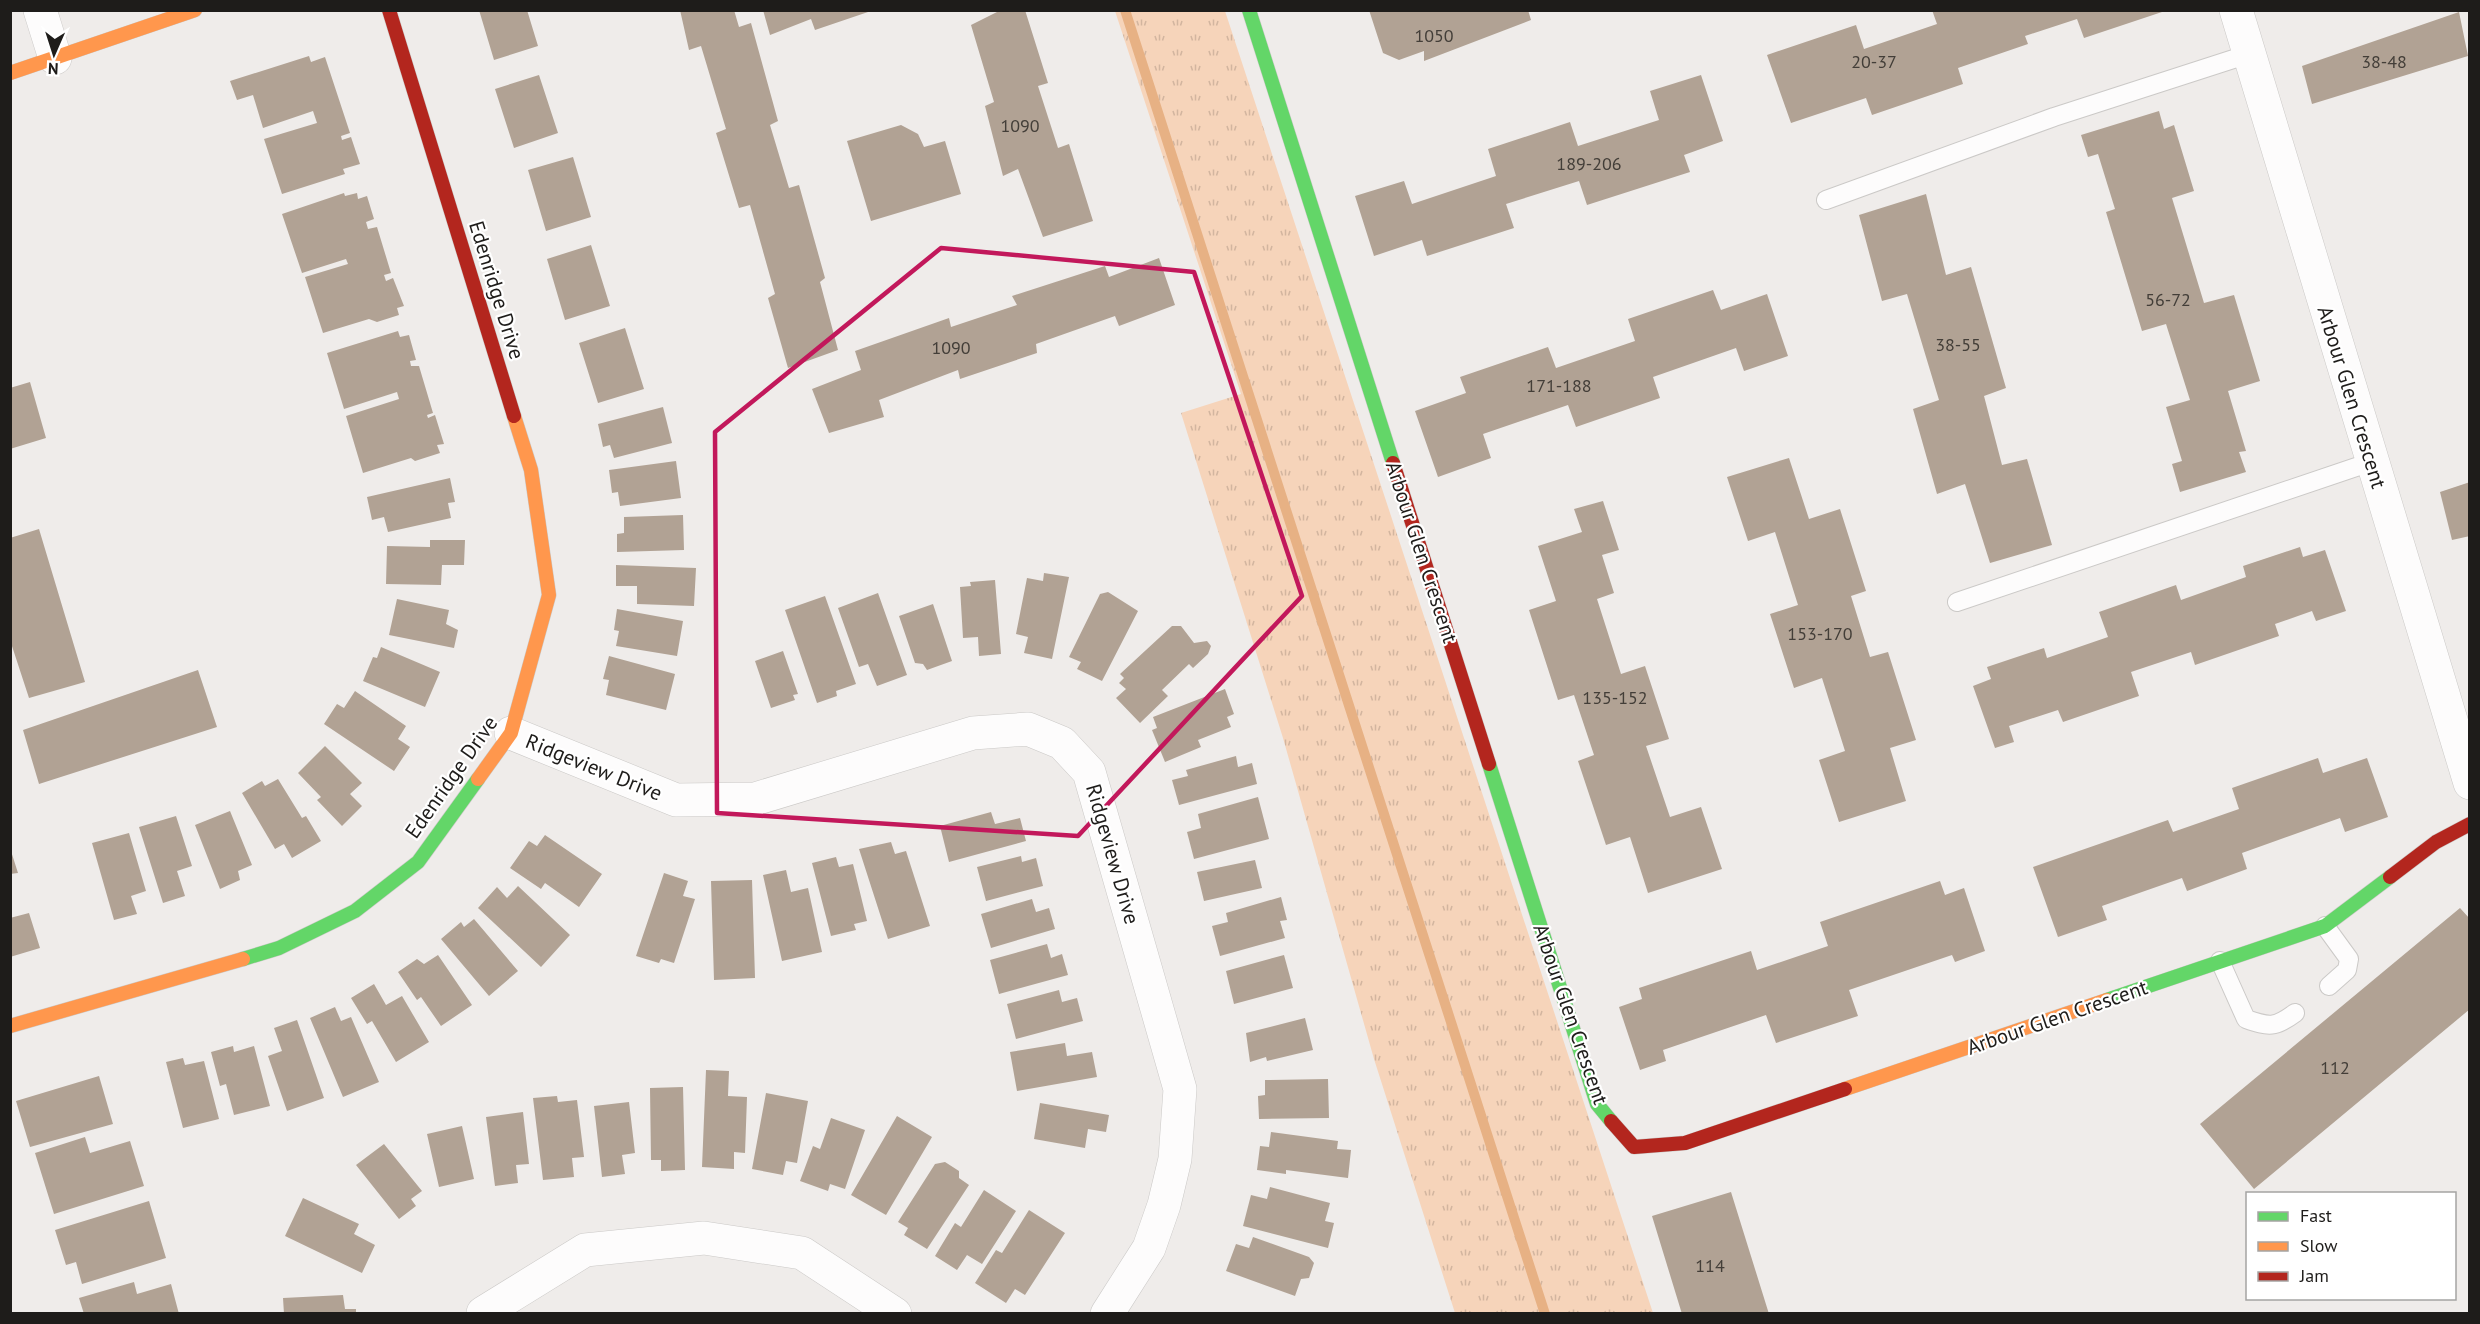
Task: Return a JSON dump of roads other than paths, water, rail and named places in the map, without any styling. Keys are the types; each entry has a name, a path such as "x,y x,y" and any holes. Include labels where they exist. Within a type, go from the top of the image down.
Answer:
{"street":[{"path":"40,10 55,58"},
{"path":"10,73 195,10"},
{"name":"Edenridge Drive","path":"10,1026 279,948 355,911 418,861 511,733 549,595 531,470 389,10"},
{"name":"Arbour Glen Crescent","path":"1249,10 1597,1104 1634,1147 1685,1143 2325,926 2436,842 2469,824"},
{"name":"Arbour Glen Crescent","path":"2236,10 2469,783"},
{"name":"Ridgeview Drive","path":"511,733 676,800 755,799 973,733 1028,729 1062,743 1089,772 1180,1089 1175,1159 1164,1205 1149,1248 1107,1314"},
{"path":"483,1313 585,1250 704,1238 802,1253 895,1314"}],"lane":[{"path":"1826,200 2054,117 2249,54"},
{"path":"1957,602 2371,462"},
{"path":"2325,926 2349,959 2347,970 2329,986"},
{"path":"2220,961 2246,1019 2266,1026 2283,1022 2295,1013"}],"waterway":[{"path":"1125,10 1545,1314"}]}
